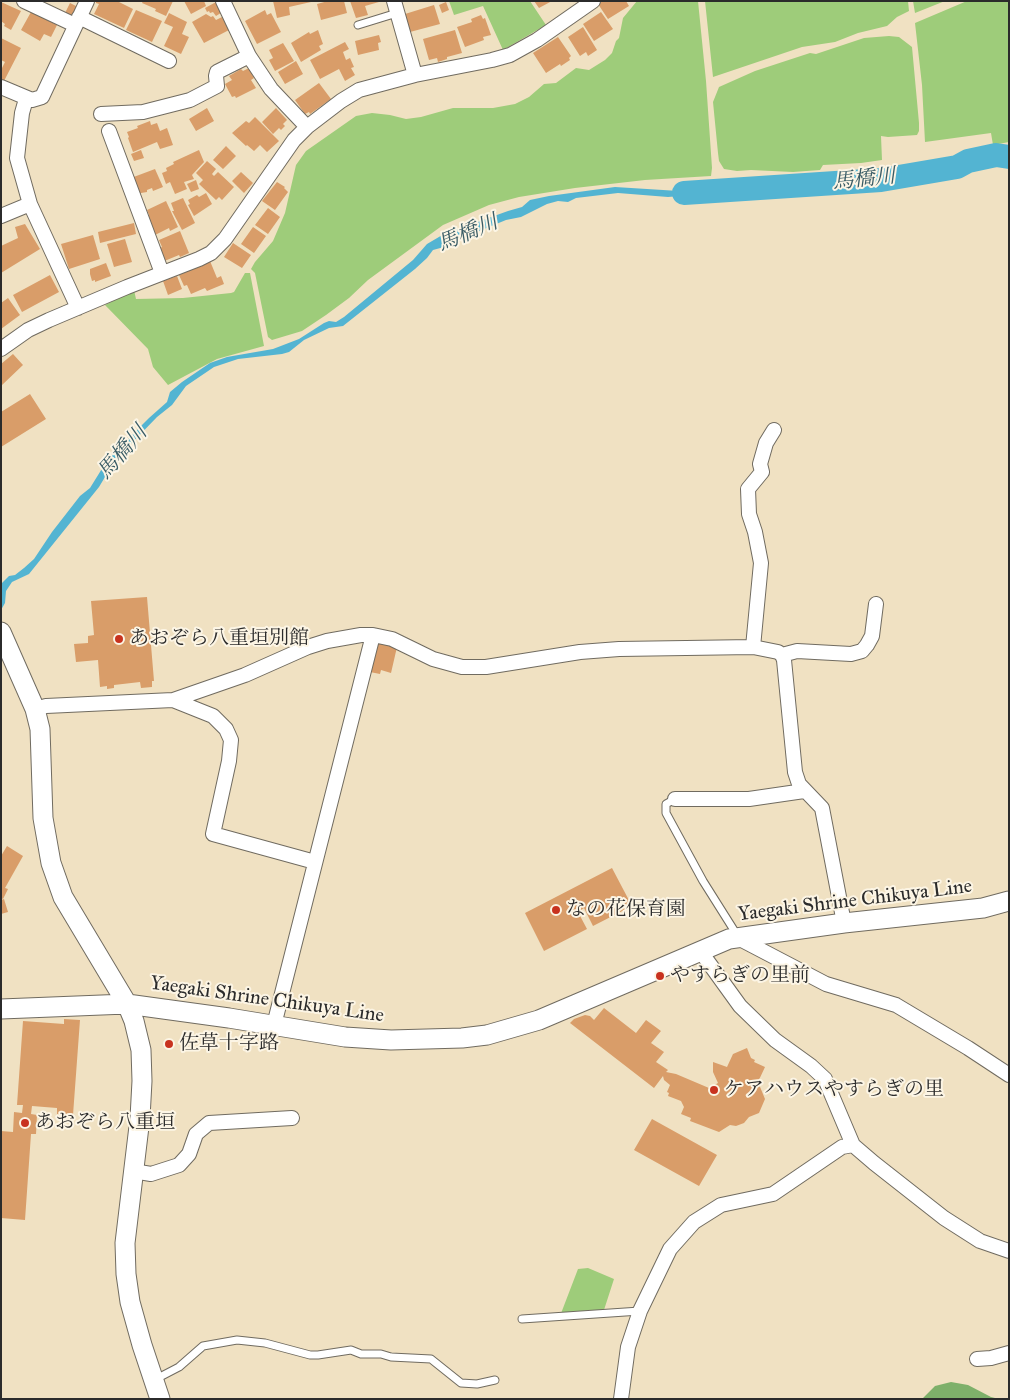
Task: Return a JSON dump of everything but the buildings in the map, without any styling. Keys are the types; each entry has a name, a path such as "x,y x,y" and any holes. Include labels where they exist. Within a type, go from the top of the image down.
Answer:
{"main road":[{"path":"1,632 35,709 40,729 43,818 50,863 63,897 127,1004 134,1021 141,1050 140,1118 125,1243 126,1274 130,1302 160,1399"},
{"name":"Yaegaki Shrine Chikuya Line","path":"1,1008 127,1004 158,1007 345,1037 391,1040 462,1038 487,1035 539,1020 729,940 844,923 983,908 1009,901"}],"street":[{"path":"24,1 77,21 169,61"},
{"path":"1,87 26,99 32,100 42,97 87,1"},
{"path":"223,1 249,56 271,89 308,127"},
{"path":"1,349 28,330 211,253 219,246 294,140 341,101 359,90 415,75 492,60 510,54 537,40 591,2"},
{"path":"395,7 415,75"},
{"path":"101,114 143,112 190,100 217,86 216,76 218,72 249,56"},
{"path":"26,99 22,113 17,158 30,204 78,308"},
{"path":"110,131 162,274"},
{"path":"1,216 30,204"},
{"path":"753,647 761,563 755,532 749,514 748,489 762,472 760,464 766,443 774,430"},
{"path":"782,655 797,651 851,654 862,651 868,645 872,636 876,604"},
{"path":"274,1025 374,635"},
{"path":"35,709 46,706 174,700 245,675 308,647 345,637 374,635 392,639 433,659 462,667 486,666 619,648 753,647 778,652 784,660 794,772 799,784 822,808 844,923"},
{"path":"174,700 213,716 226,729 231,740 229,761 212,834 315,862"},
{"path":"675,799 748,799 804,790"},
{"path":"738,938 826,984 896,1005 1009,1075"},
{"path":"701,952 740,1006 775,1040 811,1066 825,1079 853,1145 944,1218 980,1241 1009,1251"},
{"path":"133,1172 151,1174 179,1165 189,1154 196,1134 209,1123 292,1118"},
{"path":"621,1399 628,1347 640,1311 670,1249 694,1222 721,1205 773,1194 842,1146 853,1145"},
{"path":"977,1359 991,1358 1009,1353"}],"lane":[{"path":"358,25 395,7"},
{"path":"675,799 666,804 666,813 703,881 738,938"},
{"path":"522,1319 640,1311"},
{"path":"154,1380 179,1367 203,1346 237,1340 265,1343 310,1355 351,1350 361,1354 381,1354 391,1358 432,1359 461,1383 477,1384 495,1380"}],"green space":[{"path":"449,1 530,1 546,25 503,50 483,6 454,15"},
{"path":"637,1 698,1 706,81 711,176 645,180 575,188 519,197 489,205 443,225 368,280 349,298 302,331 272,340 268,337 255,273 251,269 273,241 285,213 296,165 306,151 356,116 372,113 406,119 453,108 493,108 515,104 529,97 544,84 556,83 576,68 589,70 605,60 612,53 619,38 623,18"},
{"path":"705,1 908,1 909,11 897,17 887,26 858,33 835,42 802,47 713,77"},
{"path":"913,1 945,1 915,13"},
{"path":"967,1 1009,1 1009,142 993,145 991,133 925,142 922,85 915,23"},
{"path":"899,37 912,47 919,123 917,135 881,136 882,160 823,165 820,170 793,172 724,169 719,161 713,102 719,87 755,71 810,53 816,54 864,38"},
{"path":"245,273 250,273 264,346 217,359 168,385 153,367 148,349 105,305 134,290 136,299 183,298 231,293 234,292"},
{"path":"588,1268 614,1279 603,1313 560,1316 578,1269"},
{"path":"951,1382 968,1385 999,1399 922,1399 935,1386"}],"water":[{"path":"615,187 679,191 716,189 717,193 668,197 618,193 547,204 521,217 506,220 472,234 455,244 433,250 415,269 343,326 329,328 304,340 289,352 238,359 214,367 186,386 172,405 157,417 129,446 111,467 99,487 29,574 12,582 6,591 5,603 1,610 1,584 9,576 15,575 34,559 80,496 90,488 108,459 167,402 170,392 182,382 210,363 227,357 273,349 299,339 324,323 329,321 336,322 413,260 427,244 444,234 522,207 530,200"}],"waterway":[{"name":"馬橋川","path":"684,193 881,180 957,167 968,161 996,155 1009,157"}],"place":[{"name":"あおぞら八重垣別館","path":"119,639"},
{"name":"なの花保育園","path":"556,910"},
{"name":"やすらぎの里前","path":"660,976"},
{"name":"佐草十字路","path":"169,1044"},
{"name":"ケアハウスやすらぎの里","path":"714,1090"},
{"name":"あおぞら八重垣","path":"25,1123"}]}
